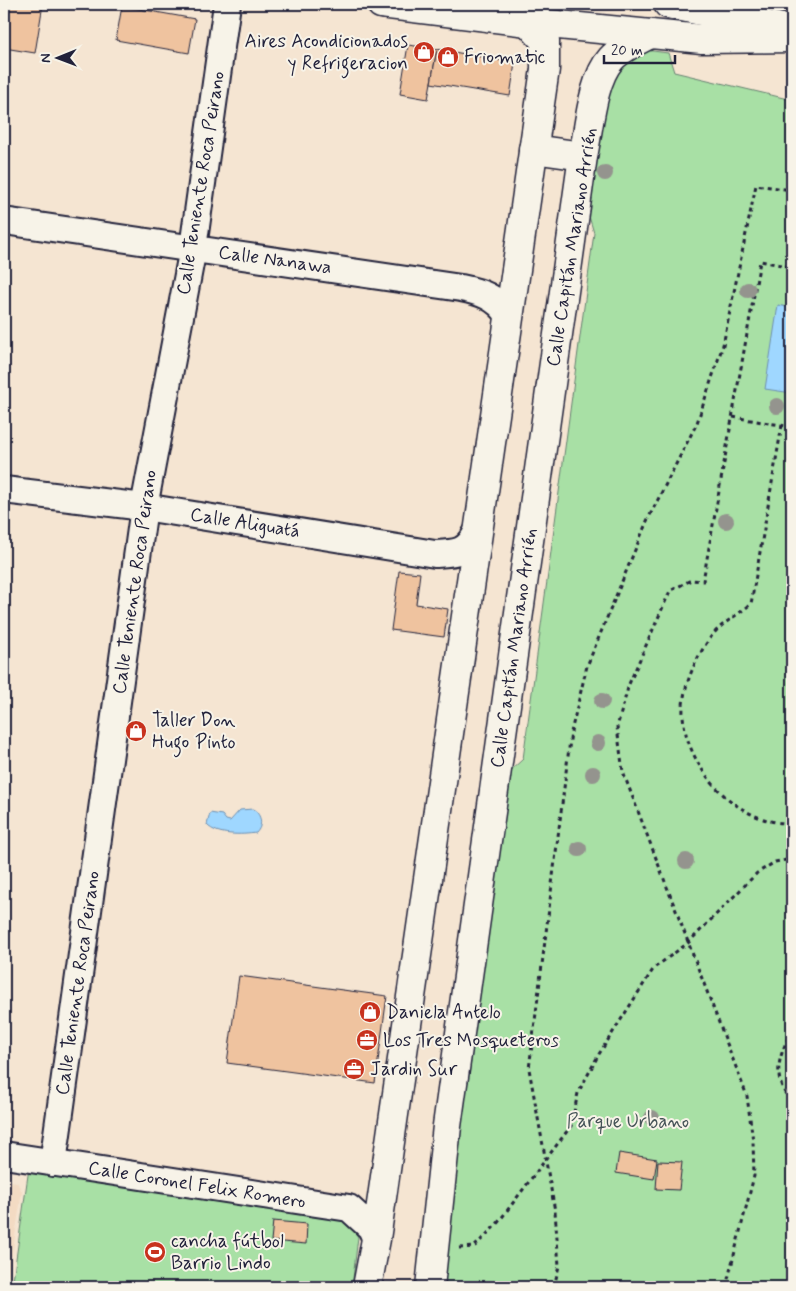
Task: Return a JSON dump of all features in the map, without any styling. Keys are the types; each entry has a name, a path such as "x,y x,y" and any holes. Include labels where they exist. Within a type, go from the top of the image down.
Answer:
{"street":[{"name":"Calle Teniente Roca Peirano","path":"53,1163 144,507 193,248 227,4"},
{"path":"380,4 702,40 792,38"},
{"path":"668,4 792,30"},
{"path":"367,1287 376,1239 476,534 545,70 545,41 528,22"},
{"name":"Calle Capitán Mariano Arrién","path":"430,1287 447,1126 583,156 600,76 610,60 621,50 650,34"},
{"path":"533,149 583,156"},
{"name":"Calle Nanawa","path":"4,221 476,291 501,304 508,314"},
{"name":"Calle Aliguatá","path":"4,490 144,507 436,554 455,554 470,545 476,534"},
{"name":"Calle Coronel Felix Romero","path":"4,1155 349,1208 371,1228 376,1239"}],"path":[{"path":"554,1287 559,1266 555,1211 529,1070 571,732 587,666 647,521 697,423 723,345 756,184 792,190"},
{"path":"726,1287 754,1176 747,1096 623,772 617,727 629,684 670,591 691,580 703,581 760,261 792,267"},
{"path":"733,417 792,427"},
{"path":"782,425 751,604 719,628 695,663 683,698 685,730 698,766 720,792 748,815 792,824"},
{"path":"457,1248 474,1247 497,1224 546,1162 571,1126 578,1093 599,1054 654,968 688,943 756,873 774,862 792,859"},
{"path":"792,1030 781,1051 778,1071 782,1090 792,1103"}],"shaded area":[{"path":"4,1180 17,1182 22,1192 7,1287 4,1287"}],"green space":[{"name":"Parque Urbano","path":"645,50 668,53 674,72 792,100 792,1287 440,1287 455,1090 468,1083 509,772 523,759 594,233 584,200 605,85 622,65"},
{"path":"29,1168 336,1214 352,1227 358,1237 352,1287 12,1287"}],"water":[{"path":"778,305 792,308 792,393 765,389"},
{"path":"253,809 260,817 260,827 256,833 223,833 211,829 207,825 210,813 222,815 226,820 230,821 240,810"}],"building":[{"path":"4,4 43,4 35,53 4,48"},
{"path":"122,6 195,19 189,53 116,40"},
{"path":"408,45 437,49 428,99 400,94"},
{"path":"437,49 515,63 510,96 431,83"},
{"path":"399,571 420,573 416,604 448,609 444,637 391,630"},
{"path":"239,976 387,996 375,1083 227,1063"},
{"path":"619,1153 657,1159 654,1179 616,1173"},
{"path":"658,1161 682,1162 679,1190 656,1189"},
{"path":"4,1193 8,1194 4,1225"},
{"path":"273,1221 307,1224 306,1244 271,1241"}],"place":[{"name":"Aires Acondicionados y Refrigeracion","path":"424,52"},
{"name":"Friomatic","path":"448,57"},
{"name":"Taller Don Hugo Pinto","path":"136,731"},
{"name":"Daniela Antelo","path":"370,1012"},
{"name":"Los Tres Mosqueteros","path":"367,1040"},
{"name":"Jardin Sur","path":"354,1069"},
{"name":"cancha fútbol Barrio Lindo","path":"155,1252"}]}
